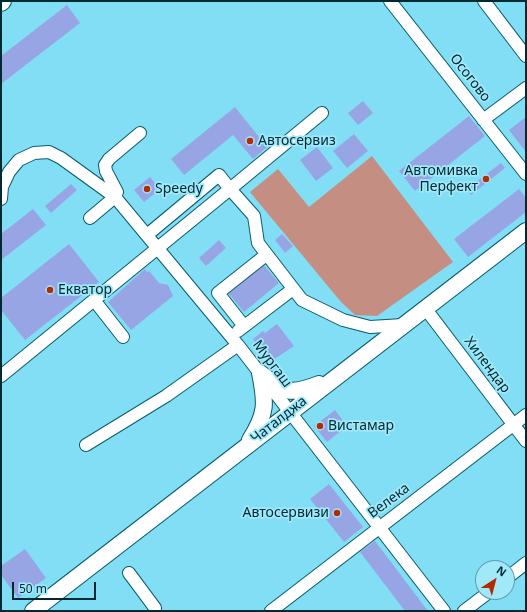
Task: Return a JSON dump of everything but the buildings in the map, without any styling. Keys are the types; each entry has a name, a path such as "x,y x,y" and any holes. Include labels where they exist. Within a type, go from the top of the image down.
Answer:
{"main road":[{"name":"Чаталджа","path":"33,611 526,231"},
{"path":"260,373 278,388 290,392 302,391 333,379"},
{"path":"246,446 260,422 265,406 260,373"}],"street":[{"name":"Осогово","path":"390,1 526,174"},
{"path":"484,1 526,56"},
{"path":"483,120 526,88"},
{"path":"1,376 322,113"},
{"path":"90,218 115,197 116,188 106,171 105,165 140,133"},
{"path":"1,200 2,187 9,172 19,160 34,153 49,152 61,158 115,197"},
{"path":"147,235 219,175 254,216 258,244 302,300 343,320 370,327 403,325"},
{"name":"Мургаш","path":"115,197 235,341 444,611"},
{"path":"244,326 218,293 266,255"},
{"path":"86,446 166,396 235,341 244,326 293,289"},
{"path":"94,300 123,337"},
{"name":"Хилендар","path":"425,308 526,440"},
{"name":"Велека","path":"271,611 526,415"},
{"path":"515,572 526,563"},
{"path":"129,573 156,610"},
{"path":"464,611 478,600"}],"shaded area":[{"path":"372,156 453,262 377,316 355,315 341,302 250,192 278,169 309,207"}],"place":[{"name":"Автосервиз","path":"250,141"},
{"name":"Автомивка Перфект","path":"486,179"},
{"name":"Speedy","path":"147,189"},
{"name":"Екватор","path":"50,290"},
{"name":"Вистамар","path":"320,426"},
{"name":"Автосервизи","path":"337,513"}]}
